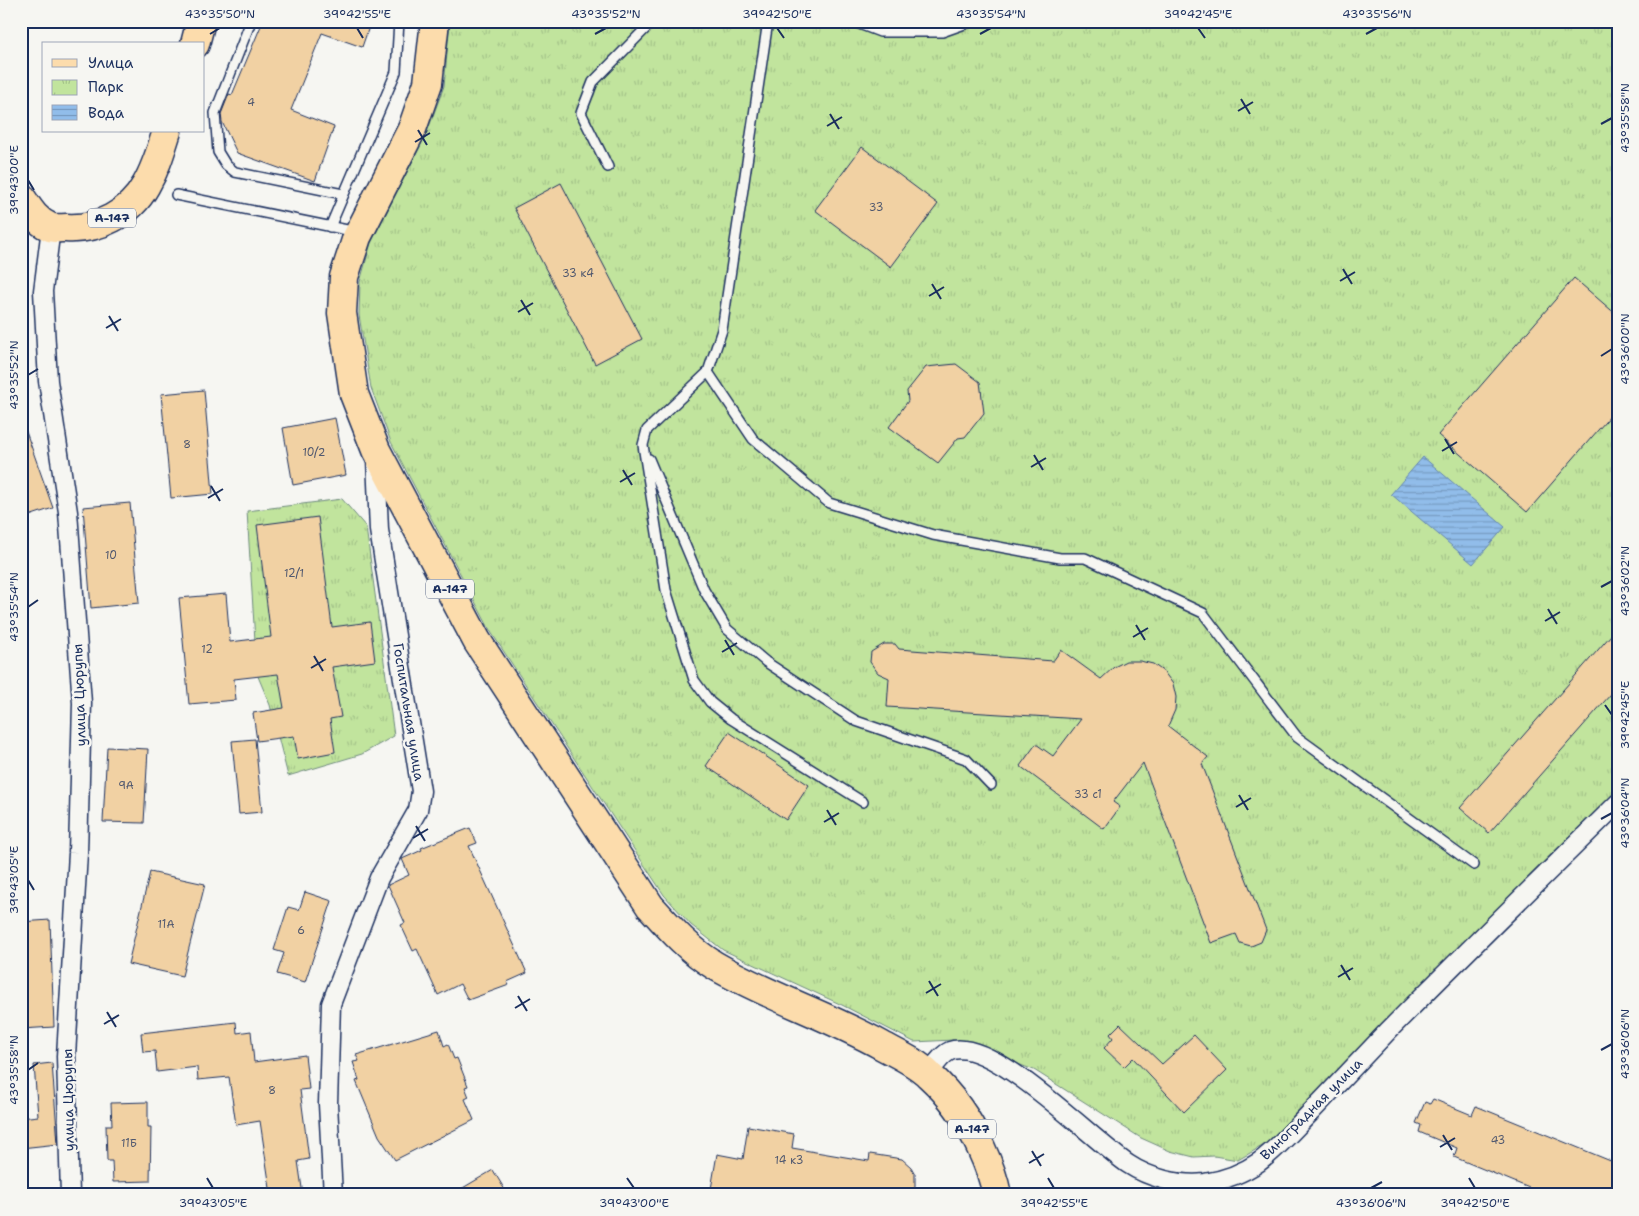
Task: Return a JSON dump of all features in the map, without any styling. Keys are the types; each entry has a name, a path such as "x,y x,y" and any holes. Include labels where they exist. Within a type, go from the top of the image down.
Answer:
{"main road":[{"path":"196,42 201,21"},
{"name":"А-147","path":"435,21 428,83 412,129 359,233 344,278 342,313 354,394 376,450 476,641 650,906 678,936 712,964 758,988 847,1026 909,1060 928,1074 949,1096 973,1130 988,1165 997,1195"},
{"name":"А-147","path":"51,228 80,229 99,224 125,211 146,187 158,160 167,132"},
{"path":"21,197 35,217 51,228"}],"street":[{"name":"улица Цюрупы","path":"51,228 43,291 48,381 68,512 82,703 78,853 66,1056 70,1195"},
{"name":"Госпитальная улица","path":"332,1195 328,1104 331,1004 379,878 418,810 422,791 379,530 376,450"},
{"name":"Виноградная улица","path":"928,1074 944,1055 950,1051 965,1050 979,1054 1022,1079 1053,1101 1128,1165 1158,1177 1184,1184 1227,1178 1242,1172 1260,1161 1284,1140 1390,1030 1618,803"}],"lane":[{"path":"251,21 215,113 218,152 226,165 235,172 344,194"},
{"path":"330,227 396,72 399,21"},
{"path":"608,167 581,113 593,82 653,21"},
{"path":"768,21 722,330 708,372 647,430 643,445 666,590 694,680 710,702 731,719 863,802"},
{"path":"851,21 880,32 942,32 973,21"},
{"path":"176,195 359,233"},
{"path":"708,372 753,439 829,503 932,535 1060,558 1085,558 1203,613 1297,736 1474,865"},
{"path":"643,445 704,590 727,628 766,662 856,721 966,760 990,786"}],"green space":[{"path":"450,21 1618,21 1618,796 1295,1120 1269,1142 1238,1160 1214,1156 1194,1157 1170,1151 1141,1138 1034,1070 953,1040 914,1042 842,1005 723,950 691,925 664,895 491,632 391,442 371,388 359,315 360,282 371,243 426,135 444,86"},
{"path":"342,499 366,527 394,736 362,754 288,776 270,705 257,674 247,511"}],"water":[{"path":"1423,457 1505,527 1473,564 1391,494"}],"building":[{"path":"263,21 371,21 362,47 322,33 291,110 334,127 315,181 237,153 222,122 221,114 229,94 232,95"},
{"path":"862,147 938,204 891,267 815,210"},
{"path":"561,183 642,339 595,364 514,208"},
{"path":"1574,278 1618,316 1618,407 1527,512 1438,435"},
{"path":"956,364 980,382 984,413 965,437 958,438 938,463 889,427 908,401 907,391 926,367"},
{"path":"204,390 213,494 171,498 161,394"},
{"path":"335,418 346,475 293,485 283,428"},
{"path":"21,426 24,426 53,508 29,516 21,493"},
{"path":"130,503 139,603 91,608 83,507"},
{"path":"318,517 332,627 370,622 375,661 332,667 341,717 330,719 335,752 298,759 294,736 257,741 253,713 284,708 278,674 234,679 236,700 189,704 179,598 226,594 230,642 271,637 257,525"},
{"path":"1618,627 1618,686 1489,833 1460,808"},
{"path":"884,644 895,644 899,649 1053,661 1061,650 1101,679 1114,667 1126,661 1140,661 1153,664 1164,672 1173,684 1176,697 1175,710 1168,726 1208,757 1202,764 1266,930 1261,942 1251,946 1240,943 1236,934 1211,943 1143,763 1113,802 1120,807 1104,829 1020,766 1036,744 1053,756 1081,719 887,707 889,678 878,673 870,662 871,652"},
{"path":"729,732 809,785 786,820 706,766"},
{"path":"255,739 262,812 239,814 232,741"},
{"path":"107,747 148,749 144,823 103,822"},
{"path":"470,828 477,843 469,846 527,973 507,982 509,985 468,1000 460,984 438,995 417,949 413,951 401,925 405,923 388,885 409,875 402,859 422,850 421,848"},
{"path":"150,872 205,884 182,976 128,964"},
{"path":"305,892 332,901 305,982 277,974 284,953 274,950 288,907 299,910"},
{"path":"50,920 54,1027 21,1029 21,922"},
{"path":"236,1022 237,1033 251,1031 254,1062 305,1055 309,1089 300,1090 309,1159 298,1161 303,1195 271,1195 260,1121 236,1125 229,1077 198,1080 197,1067 157,1072 155,1051 143,1052 141,1033"},
{"path":"1120,1024 1162,1064 1194,1035 1227,1070 1184,1112 1133,1058 1124,1067 1104,1048 1113,1038 1110,1034"},
{"path":"439,1030 444,1046 448,1044 454,1059 457,1058 468,1086 465,1087 469,1097 465,1099 474,1120 395,1160 379,1136 356,1081 359,1080 353,1062 359,1061 356,1055"},
{"path":"52,1063 58,1144 21,1148 21,1118 38,1116 34,1065"},
{"path":"1433,1099 1472,1115 1476,1106 1618,1164 1618,1195 1546,1195 1454,1157 1457,1148 1419,1132 1421,1125 1416,1123 1425,1102 1430,1104"},
{"path":"148,1102 148,1127 151,1127 150,1181 113,1182 112,1161 107,1161 106,1125 112,1125 111,1103"},
{"path":"748,1126 794,1134 792,1148 869,1161 870,1154 902,1159 911,1167 915,1174 915,1187 911,1195 710,1195 717,1154 743,1159"},
{"path":"493,1170 508,1195 451,1195"}]}
